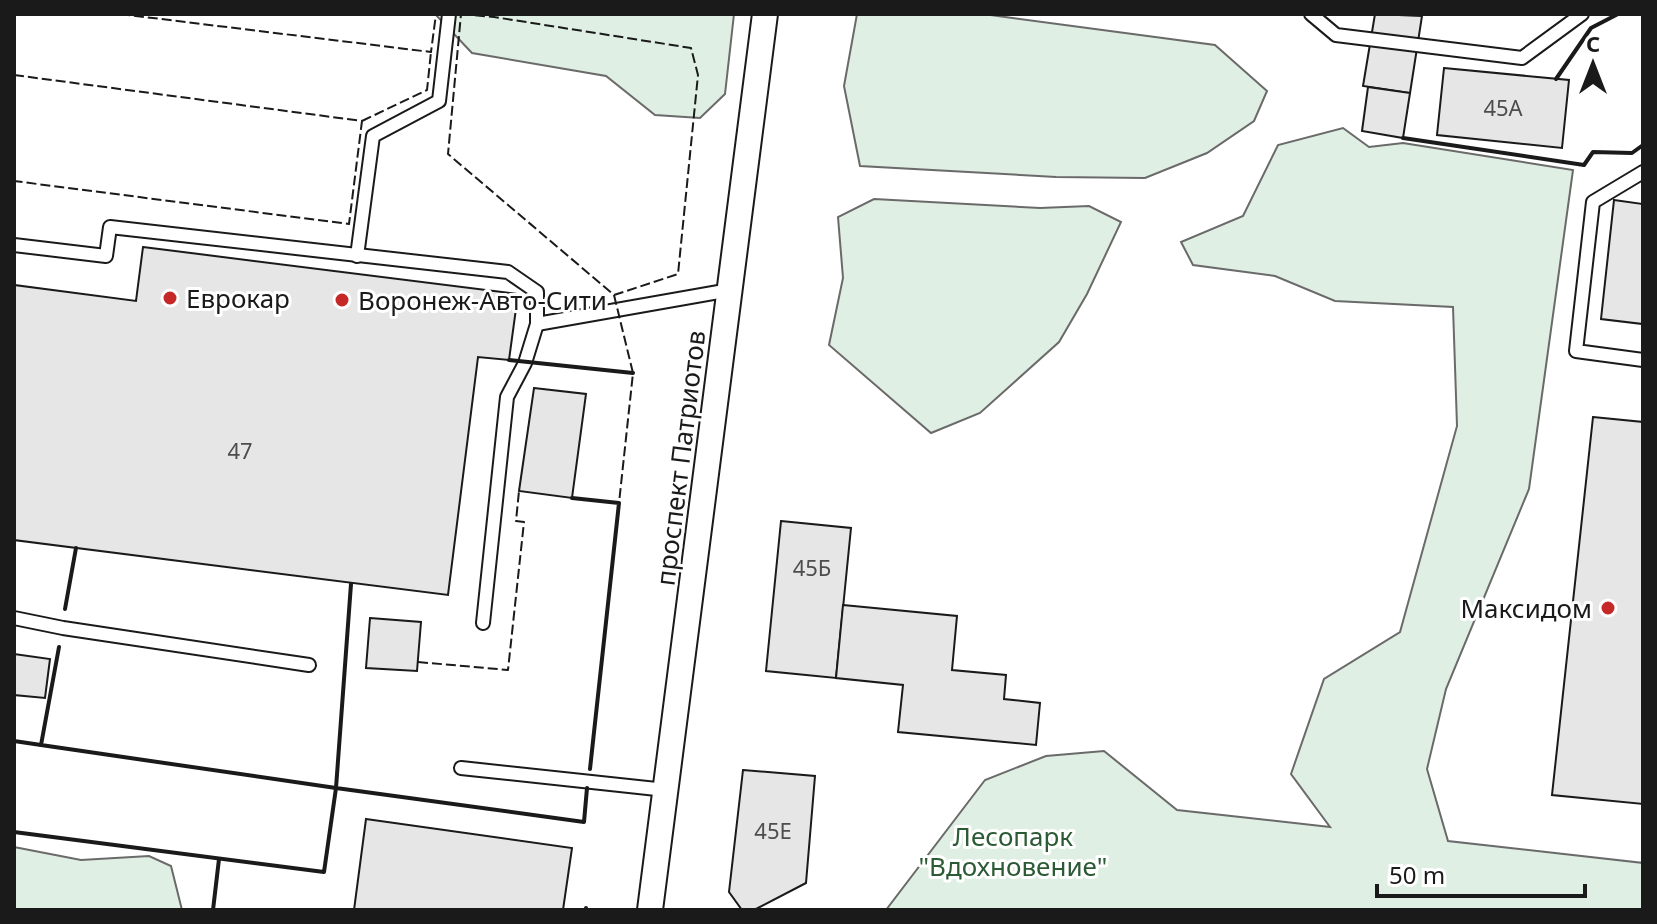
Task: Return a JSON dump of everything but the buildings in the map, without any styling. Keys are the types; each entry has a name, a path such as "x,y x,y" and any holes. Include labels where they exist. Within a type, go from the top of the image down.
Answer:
{"street":[{"name":"проспект Патриотов","path":"650,910 765,14"}],"lane":[{"path":"357,256 373,136 439,101 449,14"},
{"path":"1311,14 1336,35 1522,58 1582,14"},
{"path":"1643,172 1593,202 1576,351 1643,360"},
{"path":"14,245 106,256 110,227 508,272 537,292 537,324 525,363 507,397 483,623"},
{"path":"537,324 730,290"},
{"path":"14,618 309,665"},
{"path":"461,768 666,790"}],"green space":[{"path":"435,14 734,14 725,94 700,118 655,115 606,76 472,53"},
{"path":"857,14 983,14 1215,45 1267,91 1254,121 1207,153 1145,178 1056,177 860,166 844,86"},
{"name":"Лесопарк \"Вдохновение\"","path":"1343,128 1369,147 1403,143 1573,170 1529,489 1446,689 1427,769 1448,841 1643,863 1643,910 886,910 985,780 1046,756 1104,751 1177,810 1330,827 1291,774 1324,679 1400,632 1457,426 1453,307 1335,301 1275,276 1193,265 1181,242 1243,216 1278,145"},
{"path":"874,199 1040,208 1089,206 1121,222 1087,294 1059,342 980,413 931,433 829,345 843,278 838,217"},
{"path":"14,847 81,860 149,856 171,866 182,910 14,910"}],"fence":[{"path":"120,14 431,52 436,14"},
{"path":"461,14 691,48 698,75 678,274 614,295 448,154 461,14"},
{"path":"362,121 427,90 431,52"},
{"path":"14,75 362,121 349,224 14,181"},
{"path":"614,295 633,373 619,503"},
{"path":"418,662 508,670 524,522 516,521 519,491"}],"wall":[{"path":"1556,79 1591,28 1618,14"},
{"path":"1403,138 1584,165 1593,152 1632,153 1643,145"},
{"path":"509,360 633,373"},
{"path":"572,498 619,503 590,769"},
{"path":"65,609 76,548"},
{"path":"351,584 336,788 584,822 587,788"},
{"path":"14,832 324,872 336,788 41,745 59,647"},
{"path":"14,741 41,745"},
{"path":"213,910 219,859"}],"place":[{"name":"Еврокар","path":"170,298"},
{"name":"Воронеж-Авто-Сити","path":"342,300"},
{"name":"Максидом","path":"1608,608"}]}
